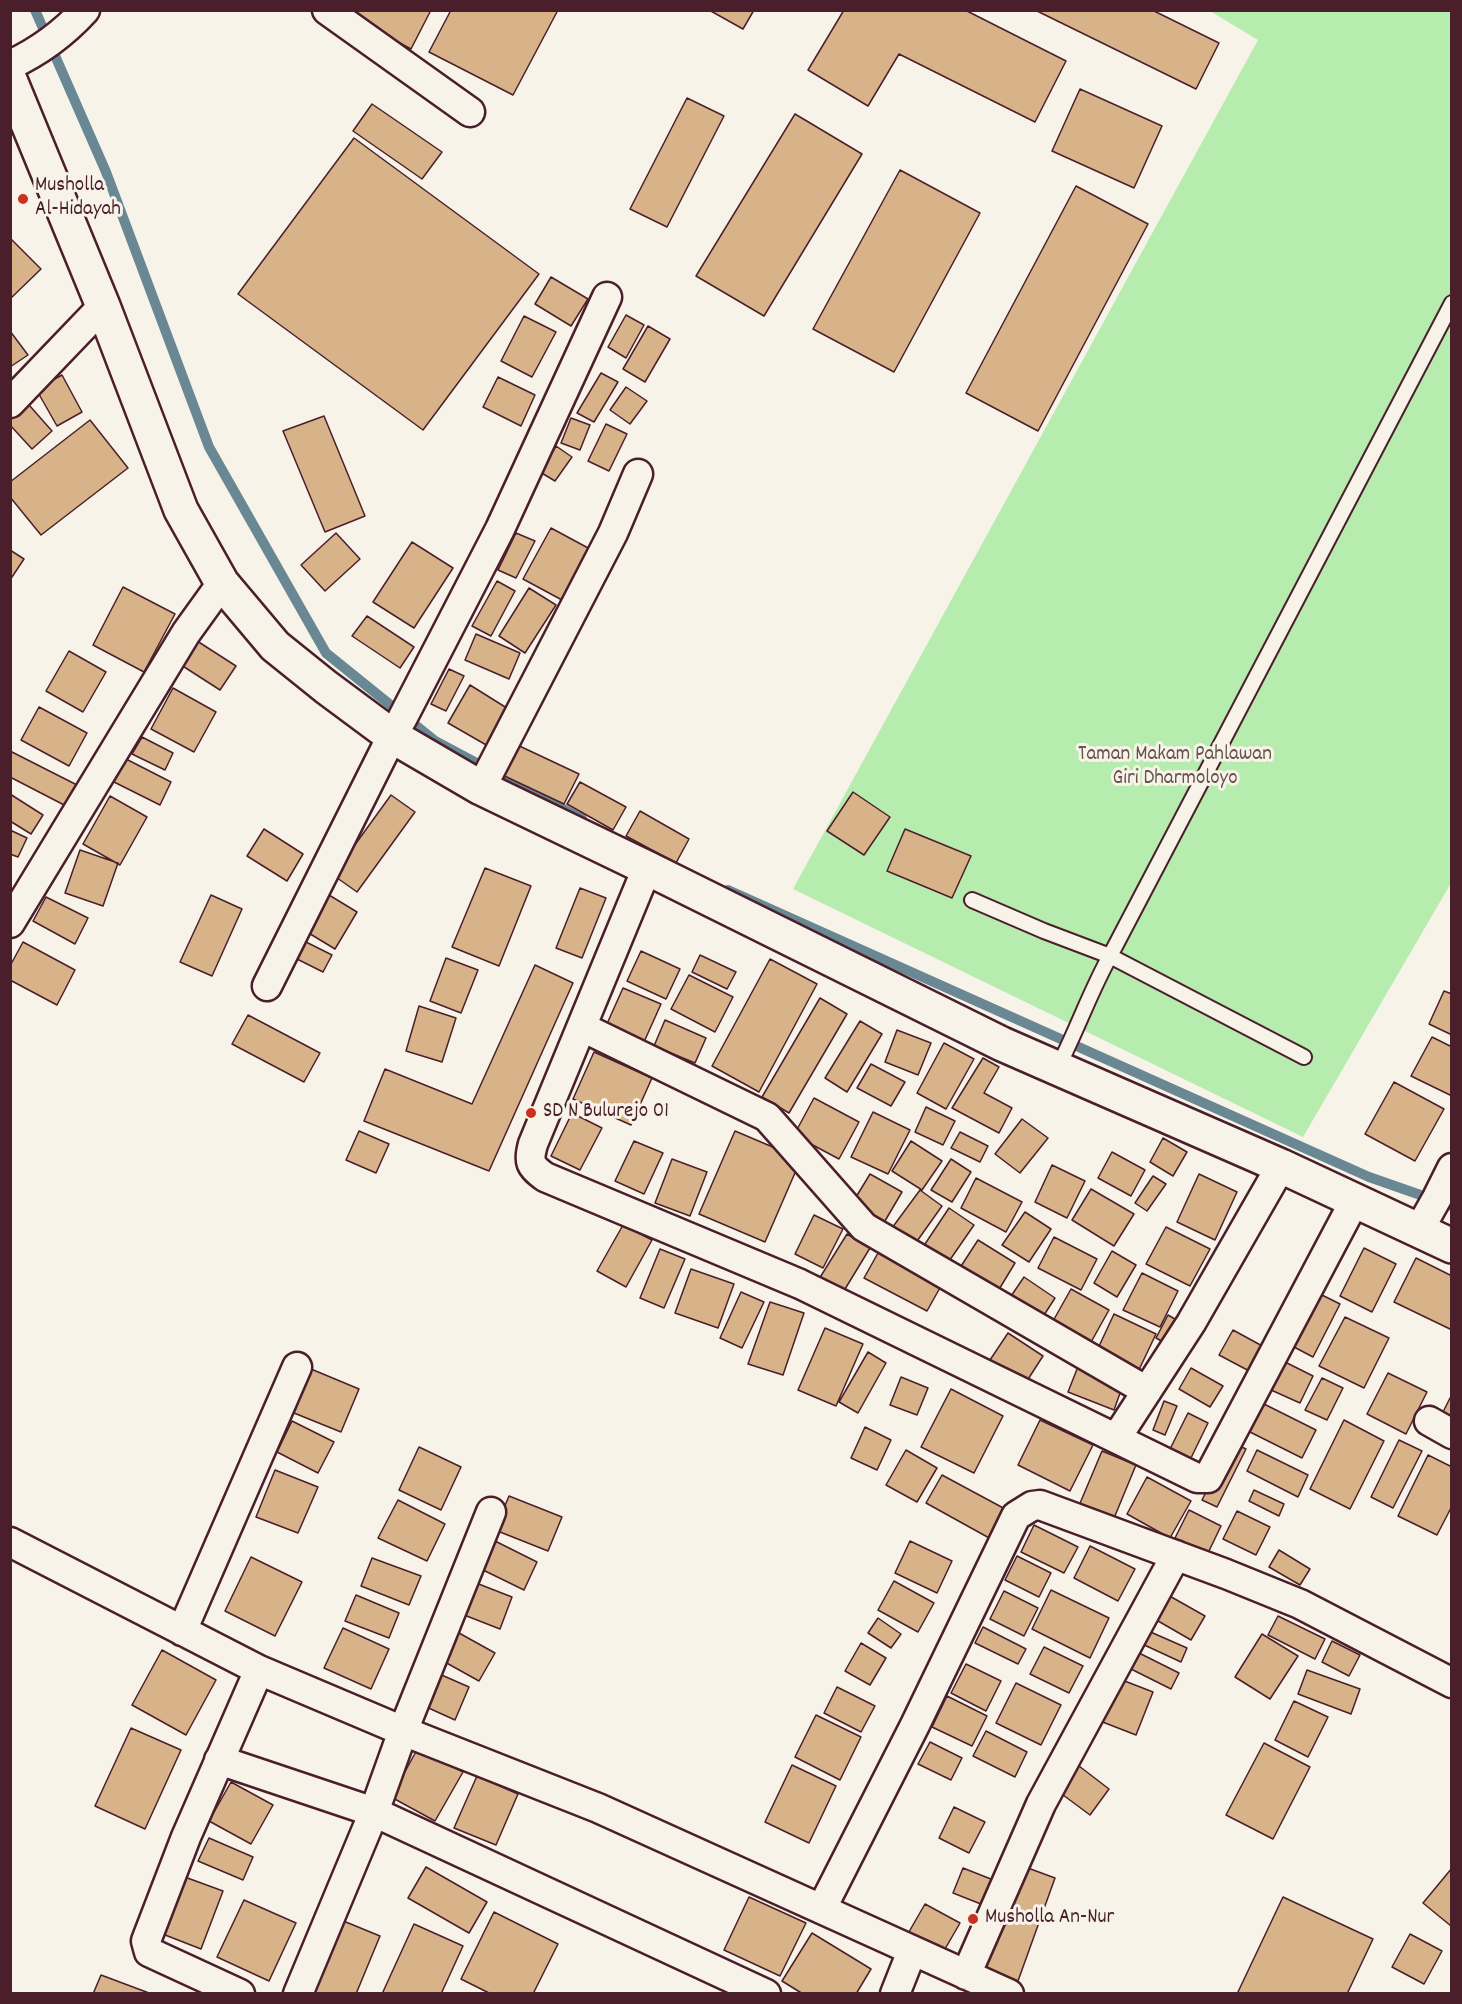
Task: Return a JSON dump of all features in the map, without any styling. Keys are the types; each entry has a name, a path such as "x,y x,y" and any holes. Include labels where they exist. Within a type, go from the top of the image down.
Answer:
{"street":[{"path":"85,10 71,26 15,68 181,510 222,583 275,646 397,728 486,780 648,868 1002,1044 1064,1055 1281,1166 1452,1246"},
{"path":"327,10 470,112"},
{"path":"267,986 500,529 607,297"},
{"path":"10,403 103,306"},
{"path":"486,780 613,533 638,474"},
{"path":"10,923 186,633 222,583"},
{"path":"648,868 533,1144 530,1155 534,1169 545,1177 800,1284 1197,1478 1208,1478 1355,1200"},
{"path":"582,1027 767,1117 864,1227 1147,1391"},
{"path":"1117,1437 1191,1323 1281,1166"},
{"path":"1419,1230 1452,1168"},
{"path":"182,1631 297,1367"},
{"path":"822,1908 915,1725 1016,1516 1032,1506 1040,1505 1300,1604 1452,1683"},
{"path":"298,1994 374,1812 403,1731 491,1512"},
{"path":"10,1542 259,1670 403,1731 598,1808 1009,1994"},
{"path":"966,1975 1041,1804 1176,1555"},
{"path":"240,1994 149,1952 146,1941 186,1837 259,1670"},
{"path":"219,1760 374,1812 766,1994"},
{"path":"895,1994 912,1951"}],"lane":[{"path":"1064,1055 1093,986 1452,303"},
{"path":"972,900 1110,956 1304,1057"}],"green space":[{"name":"Taman Makam Pahlawan Giri Dharmoloyo","path":"1210,11 1451,11 1451,883 1303,1137 793,889 1258,40"}],"building":[{"path":"338,10 431,10 411,49"},
{"path":"451,10 558,10 513,95 429,52"},
{"path":"709,10 754,10 743,29"},
{"path":"844,10 965,10 1066,61 1035,122 899,54 868,106 808,70"},
{"path":"1035,10 1152,10 1219,43 1196,89"},
{"path":"1080,89 1162,126 1134,188 1052,151"},
{"path":"687,98 724,116 667,227 630,209"},
{"path":"372,104 442,152 422,179 353,131"},
{"path":"795,114 862,154 764,316 696,276"},
{"path":"354,138 539,274 423,430 238,294"},
{"path":"900,170 980,213 894,372 813,329"},
{"path":"1076,186 1148,224 1038,431 966,393"},
{"path":"10,238 41,269 10,299"},
{"path":"551,277 588,299 571,326 535,304"},
{"path":"626,315 644,325 626,358 608,347"},
{"path":"524,316 556,332 532,377 501,361"},
{"path":"648,326 670,339 645,382 623,369"},
{"path":"10,331 28,355 10,367"},
{"path":"601,373 618,382 594,422 577,413"},
{"path":"62,375 82,412 57,426 36,389"},
{"path":"498,377 535,395 521,426 483,407"},
{"path":"626,387 647,401 630,424 610,410"},
{"path":"22,397 52,431 32,449 10,425 10,407"},
{"path":"324,416 365,516 325,532 283,431"},
{"path":"571,418 590,425 580,450 561,443"},
{"path":"90,420 128,468 41,535 10,497 10,482"},
{"path":"606,424 627,434 609,471 588,461"},
{"path":"556,446 572,457 555,481 540,472"},
{"path":"551,528 590,549 562,600 523,579"},
{"path":"336,533 360,559 325,591 301,565"},
{"path":"516,533 535,541 516,578 498,570"},
{"path":"412,542 453,568 414,628 373,602"},
{"path":"10,550 24,559 10,580"},
{"path":"497,581 515,591 491,636 472,626"},
{"path":"123,587 175,614 144,672 93,645"},
{"path":"529,588 556,605 525,653 499,636"},
{"path":"367,616 414,647 400,668 352,636"},
{"path":"476,634 520,653 509,679 465,660"},
{"path":"194,639 236,666 220,690 178,663"},
{"path":"69,651 106,672 83,712 46,691"},
{"path":"449,669 464,676 446,711 431,704"},
{"path":"470,685 510,710 488,746 448,723"},
{"path":"173,688 216,712 194,752 151,729"},
{"path":"39,707 87,733 69,766 21,740"},
{"path":"142,737 173,753 165,770 132,754"},
{"path":"511,742 579,774 564,804 496,772"},
{"path":"10,751 79,786 68,807 10,777"},
{"path":"126,759 171,782 160,805 114,782"},
{"path":"580,782 626,807 613,830 567,804"},
{"path":"853,792 890,817 864,855 827,831"},
{"path":"10,794 43,815 31,834 10,821"},
{"path":"391,795 415,812 357,892 333,875"},
{"path":"110,796 147,817 120,865 83,844"},
{"path":"640,811 689,839 676,863 626,836"},
{"path":"264,829 303,854 287,881 247,856"},
{"path":"905,829 971,856 952,898 887,871"},
{"path":"10,830 27,838 18,857 10,854"},
{"path":"80,850 118,863 103,906 65,893"},
{"path":"485,868 531,886 499,966 452,947"},
{"path":"580,888 606,898 582,958 556,948"},
{"path":"211,895 242,909 212,976 180,962"},
{"path":"329,895 357,912 335,949 307,932"},
{"path":"46,897 88,918 75,944 33,921"},
{"path":"300,939 332,955 323,972 291,956"},
{"path":"23,942 75,970 57,1005 10,980 10,966"},
{"path":"641,951 680,969 666,999 627,981"},
{"path":"700,955 736,972 727,989 692,972"},
{"path":"446,958 478,970 461,1013 430,1001"},
{"path":"770,959 817,984 759,1092 712,1066"},
{"path":"535,965 573,983 489,1171 364,1121 385,1069 472,1104"},
{"path":"689,975 733,997 715,1032 671,1009"},
{"path":"623,988 661,1004 644,1042 606,1026"},
{"path":"1444,991 1452,994 1452,1035 1429,1024"},
{"path":"820,998 847,1014 789,1113 762,1097"},
{"path":"419,1006 456,1018 442,1062 406,1051"},
{"path":"248,1015 320,1053 304,1082 232,1044"},
{"path":"665,1020 706,1038 695,1063 654,1046"},
{"path":"860,1021 882,1034 847,1092 825,1078"},
{"path":"897,1030 931,1043 918,1075 885,1062"},
{"path":"1432,1037 1452,1047 1452,1096 1411,1076"},
{"path":"944,1043 974,1059 946,1109 917,1093"},
{"path":"594,1052 652,1078 631,1125 573,1099"},
{"path":"983,1058 999,1067 984,1093 1012,1108 999,1133 952,1108"},
{"path":"871,1064 905,1082 891,1106 857,1088"},
{"path":"1394,1082 1444,1109 1415,1161 1365,1134"},
{"path":"814,1098 859,1122 839,1159 794,1135"},
{"path":"926,1107 955,1121 943,1145 915,1132"},
{"path":"873,1112 910,1130 888,1174 851,1157"},
{"path":"572,1113 602,1128 580,1170 551,1156"},
{"path":"1022,1119 1048,1138 1020,1173 995,1154"},
{"path":"359,1131 389,1144 376,1173 346,1160"},
{"path":"735,1131 801,1159 765,1242 699,1214"},
{"path":"960,1132 988,1146 980,1162 951,1148"},
{"path":"1163,1138 1187,1152 1173,1176 1150,1162"},
{"path":"634,1141 663,1153 644,1194 615,1181"},
{"path":"911,1141 942,1161 922,1190 892,1171"},
{"path":"1112,1152 1145,1170 1131,1196 1098,1178"},
{"path":"672,1159 707,1172 690,1216 655,1203"},
{"path":"951,1159 971,1172 952,1202 931,1190"},
{"path":"1052,1165 1085,1181 1067,1218 1035,1202"},
{"path":"870,1174 902,1192 882,1226 850,1207"},
{"path":"1199,1174 1237,1192 1215,1240 1177,1222"},
{"path":"1153,1176 1166,1184 1147,1211 1135,1203"},
{"path":"976,1178 1022,1202 1006,1232 961,1208"},
{"path":"1091,1189 1134,1214 1114,1246 1072,1220"},
{"path":"920,1190 942,1206 915,1244 892,1228"},
{"path":"949,1208 974,1225 945,1267 921,1250"},
{"path":"1025,1212 1051,1229 1029,1262 1002,1245"},
{"path":"814,1215 843,1229 823,1268 795,1254"},
{"path":"623,1225 652,1240 626,1287 597,1271"},
{"path":"1166,1227 1210,1249 1190,1286 1146,1264"},
{"path":"847,1234 870,1248 842,1294 819,1279"},
{"path":"1054,1237 1097,1259 1081,1290 1038,1268"},
{"path":"978,1240 1015,1263 992,1301 954,1277"},
{"path":"1364,1248 1396,1264 1372,1312 1340,1296"},
{"path":"660,1249 685,1259 664,1308 640,1298"},
{"path":"1112,1251 1136,1265 1117,1297 1094,1283"},
{"path":"878,1253 941,1286 927,1311 864,1278"},
{"path":"1416,1258 1452,1276 1452,1330 1394,1302"},
{"path":"691,1269 734,1284 718,1328 675,1313"},
{"path":"1142,1273 1178,1291 1160,1327 1123,1310"},
{"path":"1024,1277 1055,1298 1037,1326 1005,1305"},
{"path":"1071,1289 1109,1310 1086,1351 1048,1330"},
{"path":"741,1292 764,1302 742,1348 720,1338"},
{"path":"1320,1294 1340,1304 1313,1357 1294,1347"},
{"path":"770,1302 804,1313 783,1375 748,1364"},
{"path":"1114,1314 1156,1334 1136,1376 1094,1357"},
{"path":"1168,1315 1187,1326 1174,1348 1156,1338"},
{"path":"1345,1317 1389,1338 1364,1388 1319,1366"},
{"path":"825,1328 863,1344 836,1406 798,1390"},
{"path":"1233,1330 1266,1348 1253,1373 1219,1355"},
{"path":"1008,1333 1043,1356 1023,1387 988,1363"},
{"path":"868,1352 886,1363 858,1413 839,1402"},
{"path":"1285,1362 1313,1376 1300,1403 1271,1390"},
{"path":"1079,1364 1124,1382 1114,1410 1068,1392"},
{"path":"1191,1368 1223,1386 1210,1407 1179,1389"},
{"path":"311,1369 359,1389 341,1432 294,1413"},
{"path":"1388,1373 1427,1392 1406,1434 1367,1414"},
{"path":"901,1377 928,1388 917,1415 890,1405"},
{"path":"1322,1378 1343,1388 1327,1420 1305,1410"},
{"path":"951,1389 1003,1416 974,1473 921,1447"},
{"path":"1450,1398 1452,1399 1452,1424 1440,1418"},
{"path":"1164,1401 1177,1406 1165,1435 1153,1430"},
{"path":"1262,1403 1316,1430 1302,1458 1248,1431"},
{"path":"1188,1413 1208,1423 1190,1460 1169,1451"},
{"path":"1040,1420 1093,1445 1070,1491 1018,1465"},
{"path":"1344,1420 1384,1441 1350,1509 1310,1489"},
{"path":"292,1421 334,1442 318,1473 277,1452"},
{"path":"865,1427 891,1440 877,1470 851,1458"},
{"path":"1399,1440 1422,1451 1393,1508 1371,1497"},
{"path":"1231,1442 1246,1449 1217,1507 1202,1500"},
{"path":"419,1447 461,1467 441,1510 399,1490"},
{"path":"906,1450 937,1468 917,1502 886,1485"},
{"path":"1257,1450 1308,1475 1298,1497 1247,1471"},
{"path":"1102,1451 1136,1465 1112,1523 1078,1508"},
{"path":"1428,1455 1452,1467 1452,1506 1437,1535 1398,1516"},
{"path":"275,1470 318,1487 298,1533 256,1517"},
{"path":"942,1475 1007,1510 991,1539 926,1503"},
{"path":"1147,1477 1191,1501 1170,1538 1127,1514"},
{"path":"1254,1490 1284,1504 1279,1516 1249,1501"},
{"path":"509,1496 562,1517 548,1551 495,1530"},
{"path":"398,1500 445,1524 427,1561 378,1538"},
{"path":"1189,1510 1221,1526 1208,1553 1175,1538"},
{"path":"1237,1511 1270,1527 1256,1555 1223,1539"},
{"path":"1034,1525 1078,1547 1064,1573 1021,1552"},
{"path":"495,1541 537,1562 524,1590 481,1569"},
{"path":"910,1541 952,1561 937,1593 895,1573"},
{"path":"1090,1546 1135,1569 1118,1601 1074,1578"},
{"path":"1279,1550 1310,1569 1300,1585 1269,1567"},
{"path":"1017,1556 1051,1573 1039,1597 1005,1580"},
{"path":"251,1557 302,1582 275,1636 225,1611"},
{"path":"372,1558 421,1576 409,1605 361,1586"},
{"path":"471,1581 512,1597 500,1629 459,1613"},
{"path":"894,1581 934,1603 918,1632 878,1610"},
{"path":"1051,1590 1109,1618 1090,1658 1032,1629"},
{"path":"1159,1590 1205,1616 1191,1640 1146,1614"},
{"path":"1004,1591 1038,1608 1024,1636 990,1619"},
{"path":"356,1595 399,1613 389,1638 345,1621"},
{"path":"1278,1616 1325,1639 1315,1659 1268,1635"},
{"path":"878,1618 901,1634 891,1648 868,1633"},
{"path":"983,1627 1026,1649 1018,1664 975,1643"},
{"path":"343,1628 389,1649 371,1689 324,1668"},
{"path":"1146,1630 1187,1648 1181,1662 1140,1643"},
{"path":"459,1633 495,1653 479,1681 443,1661"},
{"path":"1262,1634 1298,1656 1270,1699 1235,1677"},
{"path":"1332,1641 1360,1655 1349,1676 1322,1662"},
{"path":"861,1643 886,1658 870,1685 845,1671"},
{"path":"1044,1647 1083,1666 1069,1693 1030,1674"},
{"path":"162,1650 216,1680 186,1735 132,1705"},
{"path":"1139,1653 1179,1673 1171,1689 1131,1669"},
{"path":"966,1664 1001,1681 986,1711 951,1693"},
{"path":"1307,1670 1360,1689 1351,1714 1298,1694"},
{"path":"437,1673 469,1687 455,1720 422,1705"},
{"path":"1117,1678 1153,1692 1136,1735 1100,1721"},
{"path":"1016,1683 1061,1705 1041,1745 996,1723"},
{"path":"837,1687 875,1706 861,1732 824,1713"},
{"path":"947,1696 987,1716 972,1746 932,1727"},
{"path":"1294,1701 1328,1717 1308,1757 1275,1740"},
{"path":"816,1715 861,1737 840,1780 795,1757"},
{"path":"131,1728 181,1750 145,1829 95,1806"},
{"path":"986,1731 1027,1752 1015,1777 973,1756"},
{"path":"930,1742 962,1758 951,1780 918,1764"},
{"path":"1264,1743 1310,1767 1273,1839 1226,1815"},
{"path":"418,1748 463,1772 435,1821 391,1797"},
{"path":"792,1765 836,1786 809,1843 765,1822"},
{"path":"1079,1766 1109,1789 1090,1815 1059,1792"},
{"path":"477,1776 518,1794 496,1845 454,1828"},
{"path":"231,1782 273,1805 251,1844 209,1821"},
{"path":"954,1807 985,1822 969,1853 939,1838"},
{"path":"209,1838 253,1857 243,1880 198,1861"},
{"path":"1017,1864 1055,1878 1018,1981 980,1967"},
{"path":"426,1867 487,1902 469,1933 408,1898"},
{"path":"963,1868 1001,1883 991,1908 953,1893"},
{"path":"1452,1868 1452,1925 1451,1926 1423,1903"},
{"path":"182,1876 223,1891 201,1949 160,1933"},
{"path":"749,1897 806,1923 780,1976 724,1950"},
{"path":"1283,1897 1373,1939 1347,1994 1237,1994"},
{"path":"244,1900 296,1923 269,1981 217,1957"},
{"path":"925,1904 960,1923 941,1956 906,1937"},
{"path":"494,1912 558,1944 533,1994 491,1994 461,1979"},
{"path":"341,1920 380,1936 356,1994 313,1994"},
{"path":"414,1924 463,1946 441,1994 382,1994"},
{"path":"812,1933 871,1969 856,1994 803,1994 782,1981"},
{"path":"1410,1934 1442,1951 1424,1984 1392,1967"},
{"path":"101,1975 149,1993 93,1994"}],"waterway":[{"path":"35,10 106,172 209,447 326,653 435,741 582,819"},
{"path":"728,890 1369,1177 1452,1206"}],"place":[{"name":"Musholla Al-Hidayah","path":"23,199"},
{"name":"SD N Bulurejo 01","path":"531,1113"},
{"name":"Musholla An-Nur","path":"973,1919"}]}
